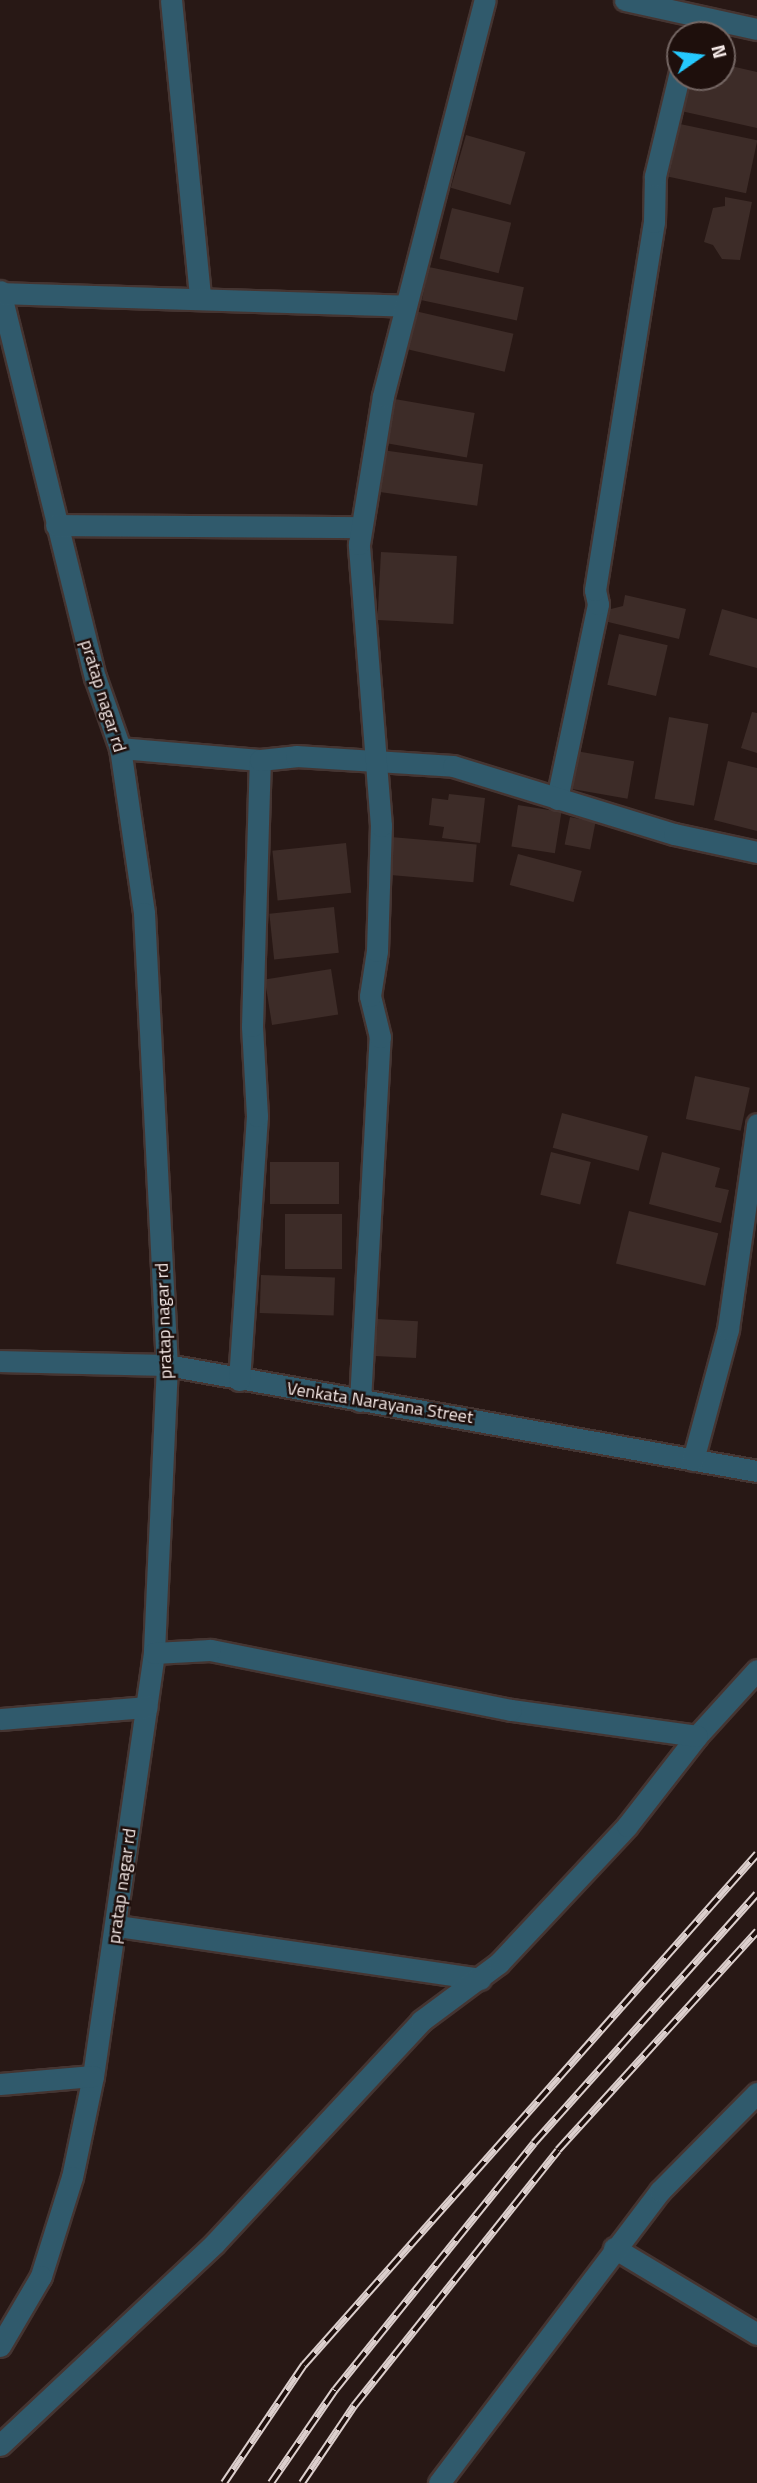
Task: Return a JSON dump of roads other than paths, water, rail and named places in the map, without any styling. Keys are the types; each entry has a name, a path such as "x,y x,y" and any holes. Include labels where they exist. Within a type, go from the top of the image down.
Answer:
{"street":[{"path":"171,0 200,297"},
{"path":"360,1401 380,1037 370,996 377,951 377,764 357,559 370,456 405,306 485,0"},
{"path":"625,0 679,21"},
{"path":"736,28 757,29"},
{"path":"557,799 598,604 595,590 654,222 655,176 675,91"},
{"path":"0,292 405,306"},
{"name":"pratap nagar rd","path":"0,292 95,677 120,748 144,914 167,1365 154,1653 117,1926 93,2076 72,2178 41,2276 0,2346"},
{"path":"56,525 361,527"},
{"path":"120,748 260,760 296,756 377,764 453,766 557,799 757,852"},
{"path":"239,1380 257,1116 252,1026 260,760"},
{"path":"693,1460 728,1329 757,1124"},
{"name":"Venkata Narayana Street","path":"0,1361 167,1365 757,1471"},
{"path":"154,1653 211,1650 511,1710 697,1736"},
{"path":"0,2445 215,2243 421,2021 480,1979 627,1826 697,1736 757,1670"},
{"path":"0,1719 147,1707"},
{"path":"117,1926 480,1979"},
{"path":"0,2084 93,2076"},
{"path":"439,2483 614,2248 660,2191 757,2093"},
{"path":"614,2248 757,2334"}],"railway":[{"path":"224,2483 304,2365 757,1854"},
{"path":"271,2483 335,2390 534,2143 757,1894"},
{"path":"302,2483 354,2406 558,2150 757,1931"}]}
